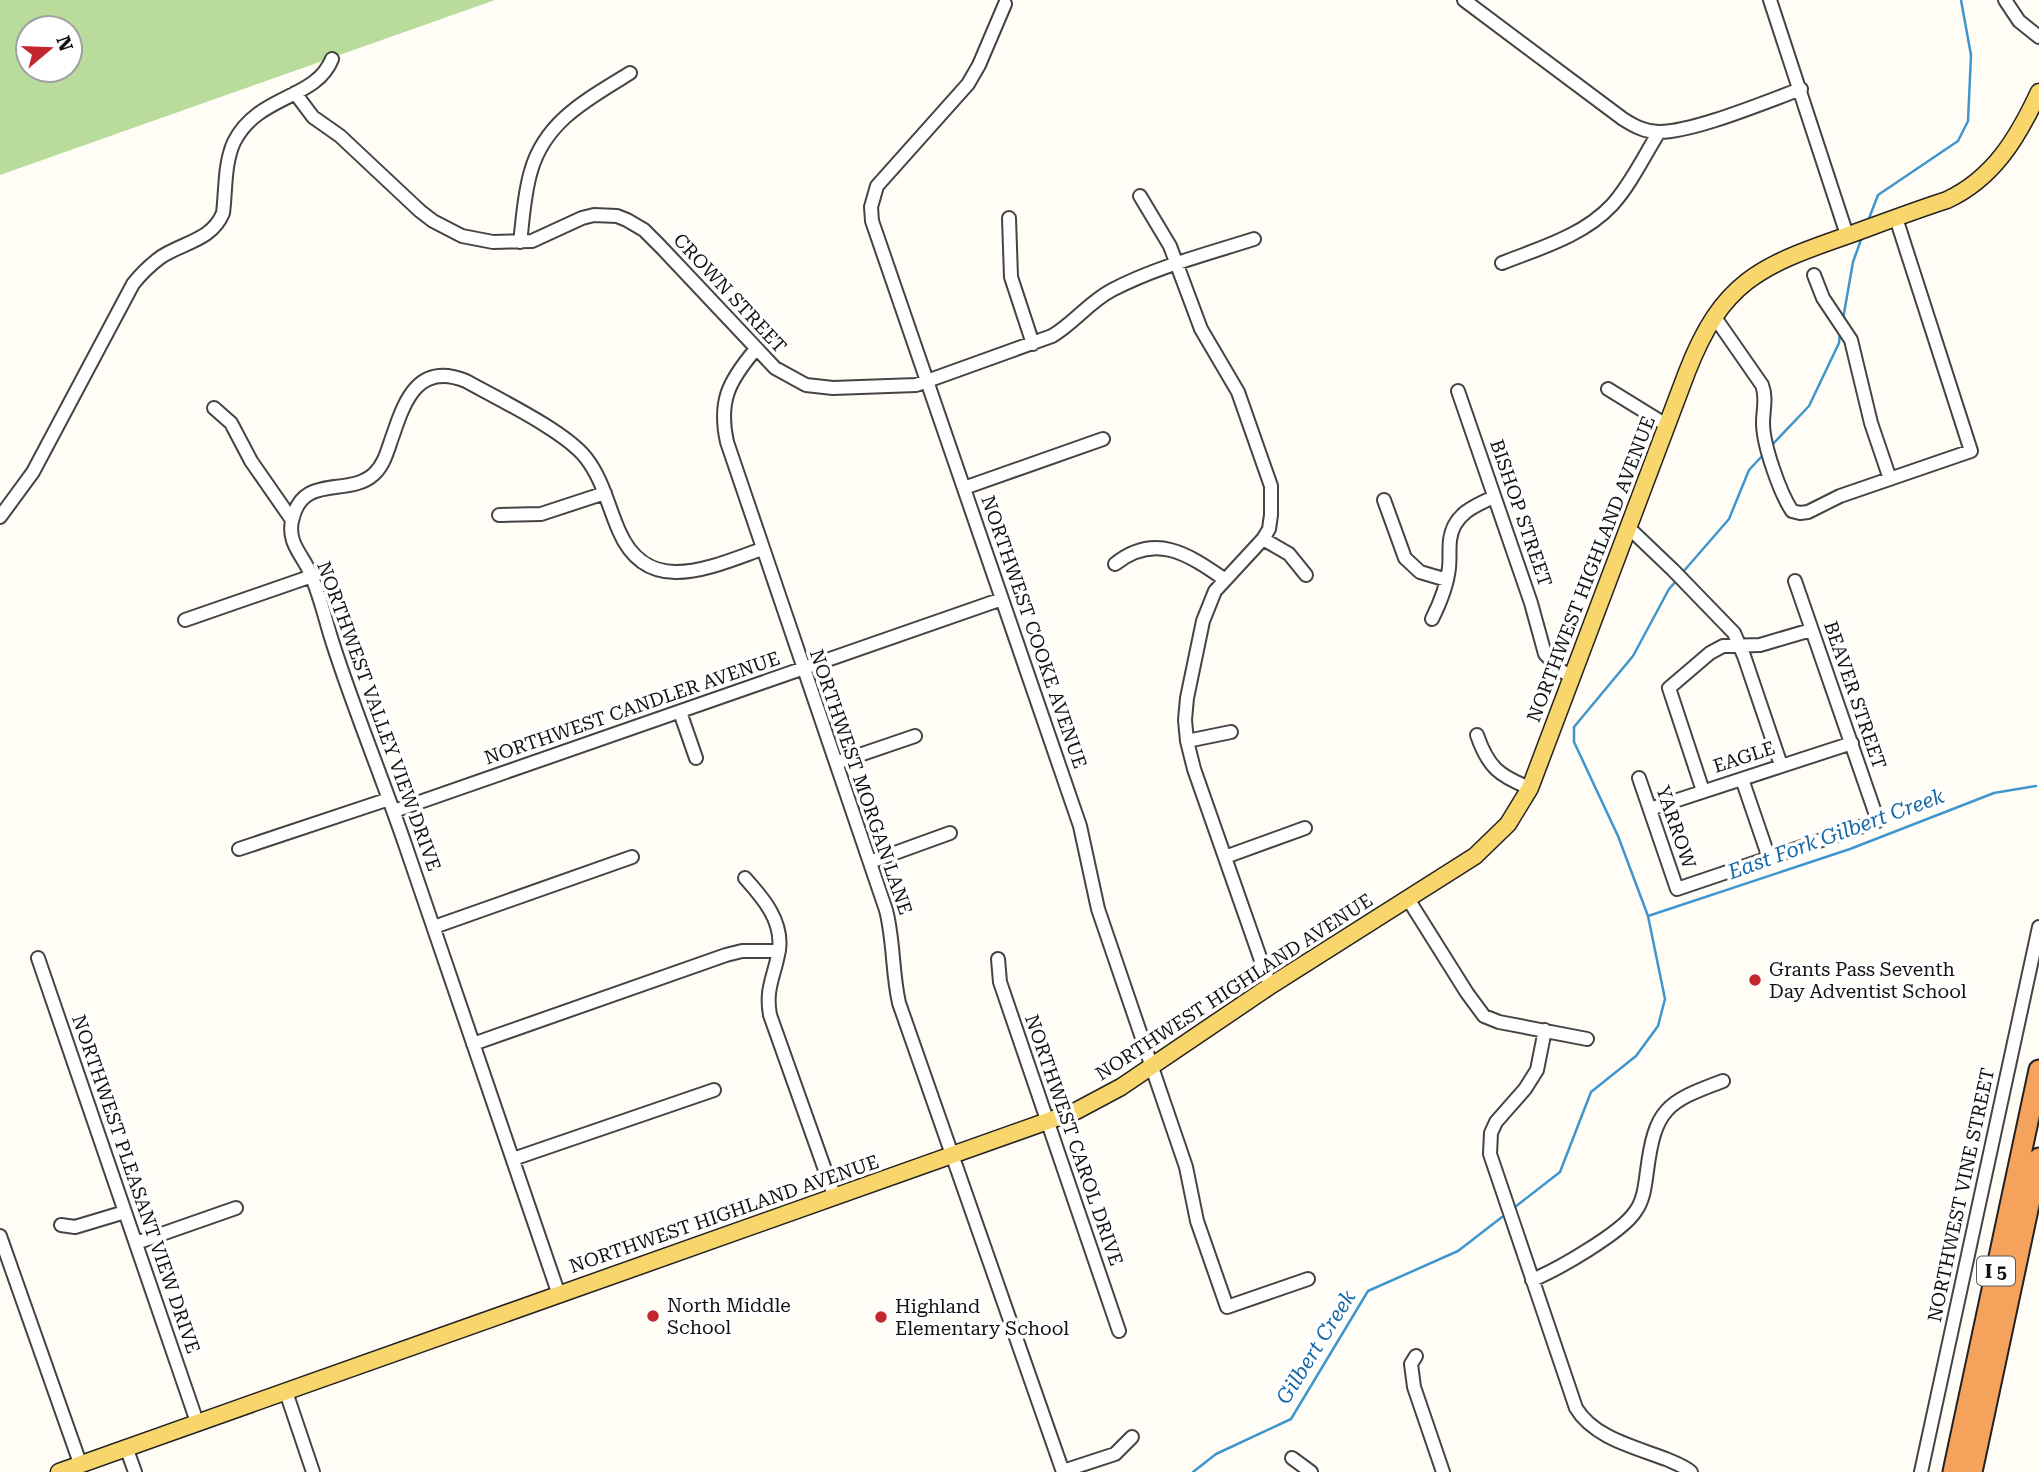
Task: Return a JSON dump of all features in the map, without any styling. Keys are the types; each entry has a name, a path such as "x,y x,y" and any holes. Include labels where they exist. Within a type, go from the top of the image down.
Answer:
{"highway":[{"name":"I 5","path":"1953,1472 2039,1070"},
{"name":"I 5","path":"1972,1472 2039,1158"}],"main road":[{"name":"NORTHWEST HIGHLAND AVENUE","path":"59,1472 1088,1106 1485,848 1508,824 1530,788 1696,350 1713,316 1759,271 1802,250 1958,195 1989,172 2002,158 2019,133 2039,92"}],"street":[{"path":"1464,0 1623,119 1641,128 1659,132 1701,123 1801,89"},
{"path":"1770,0 1847,235"},
{"path":"2005,0 2019,21 2039,37"},
{"name":"NORTHWEST COOKE AVENUE","path":"1005,4 968,84 884,177 873,196 872,221 1080,827 1098,909 1186,1167 1197,1220 1227,1307 1308,1279"},
{"path":"0,517 33,472 133,284 162,257 214,229 223,213 230,153 243,128 258,113 314,83 332,60"},
{"path":"520,242 530,174 535,157 546,137 569,113 630,74"},
{"name":"CROWN STREET","path":"295,93 313,117 340,135 433,221 462,236 479,240 520,242 545,237 582,218 594,215 617,216 627,220 653,239 755,350 775,368 806,385 833,388 899,387 927,382 1032,344 1065,328 1101,296 1115,289 1254,239"},
{"path":"1502,263 1560,241 1598,218 1621,194 1659,132"},
{"path":"1140,196 1147,212 1163,233 1201,329 1238,392 1265,465 1272,502 1269,528 1263,539 1224,579 1208,606 1187,698 1187,741 1194,769 1270,986"},
{"path":"1009,218 1011,277 1032,344"},
{"path":"1713,316 1762,385 1765,393 1765,435 1783,492 1792,511 1808,512 1840,496 1971,451 1896,218"},
{"path":"1814,275 1823,298 1851,340 1871,423 1890,479"},
{"name":"NORTHWEST MORGAN LANE","path":"755,350 730,385 723,415 727,442 870,862 890,929 899,1003 1063,1472"},
{"path":"292,520 300,503 315,490 355,484 377,471 411,392 430,378 454,376 574,445 596,473 620,533 636,557 661,571 692,572 762,549"},
{"path":"1608,390 1668,426"},
{"name":"BISHOP STREET","path":"1458,391 1539,627 1545,654 1560,670 1572,677"},
{"path":"214,408 231,423 251,461 292,520"},
{"path":"964,488 1103,439"},
{"path":"499,515 541,514 605,492"},
{"path":"1432,620 1447,580 1450,541 1456,522 1469,508 1494,497"},
{"path":"1384,500 1405,558 1420,572 1447,580"},
{"name":"NORTHWEST VALLEY VIEW DRIVE","path":"292,520 293,544 312,576 358,719 434,927 559,1295"},
{"path":"1629,528 1734,633 1781,765"},
{"path":"1263,539 1289,554 1306,575"},
{"path":"1115,564 1143,549 1168,549 1192,557 1224,579"},
{"path":"185,620 312,576"},
{"name":"BEAVER STREET","path":"1769,858 1878,821 1794,581"},
{"name":"NORTHWEST CANDLER AVENUE","path":"239,849 391,805 680,712 1002,599"},
{"path":"1703,791 1669,688 1718,648 1760,645 1811,629"},
{"path":"680,712 696,758"},
{"path":"1187,741 1231,732"},
{"path":"836,763 915,736"},
{"path":"1477,736 1483,754 1500,775 1530,788"},
{"name":"EAGLE","path":"1650,809 1852,743"},
{"name":"YARROW","path":"1640,778 1677,889 1769,858"},
{"path":"1742,779 1769,858"},
{"path":"1225,857 1305,828"},
{"path":"870,862 950,833"},
{"path":"434,927 632,857"},
{"path":"745,878 762,896 771,911 779,938 779,951 768,987 767,1002 835,1198"},
{"path":"1408,899 1467,993 1485,1016 1493,1021 1587,1039"},
{"name":"NORTHWEST VINE STREET","path":"1921,1472 2039,927"},
{"path":"473,1044 726,955 742,951 779,951"},
{"name":"NORTHWEST PLEASANT VIEW DRIVE","path":"38,958 197,1422"},
{"name":"NORTHWEST CAROL DRIVE","path":"998,959 1000,982 1119,1331"},
{"path":"1545,1030 1537,1070 1525,1089 1496,1122 1491,1133 1489,1144 1501,1193 1582,1419 1597,1431 1678,1464 1691,1472"},
{"path":"1532,1280 1561,1266 1628,1220 1641,1201 1651,1142 1660,1118 1676,1101 1723,1081"},
{"path":"513,1159 714,1090"},
{"path":"136,1243 236,1208"},
{"path":"61,1225 75,1227 125,1212"},
{"path":"0,1236 80,1463"},
{"path":"1416,1356 1411,1364 1414,1387 1443,1472"},
{"path":"286,1392 313,1472"},
{"path":"1063,1472 1115,1454 1132,1437"},
{"path":"126,1447 135,1472"},
{"path":"1292,1458 1311,1472"}],"green space":[{"path":"0,0 495,0 0,175"}],"waterway":[{"path":"1868,221 1878,195 1958,141 1968,121 1971,55 1961,0"},
{"path":"1843,319 1853,262 1862,237"},
{"path":"1770,447 1809,406 1839,343 1840,333"},
{"path":"1683,572 1729,519 1749,470 1763,455"},
{"path":"1515,1207 1560,1172 1591,1092 1636,1056 1658,1026 1665,999 1648,916 1618,836 1574,742 1574,727 1633,656 1669,589 1677,580"},
{"name":"East Fork Gilbert Creek","path":"1648,916 1850,849 1994,793 2036,786"},
{"name":"Gilbert Creek","path":"1193,1472 1216,1454 1291,1419 1368,1291 1458,1251 1502,1217"}],"place":[{"name":"Grants Pass Seventh Day Adventist School","path":"1755,980"},
{"name":"North Middle School","path":"653,1316"},
{"name":"Highland Elementary School","path":"881,1317"}]}
